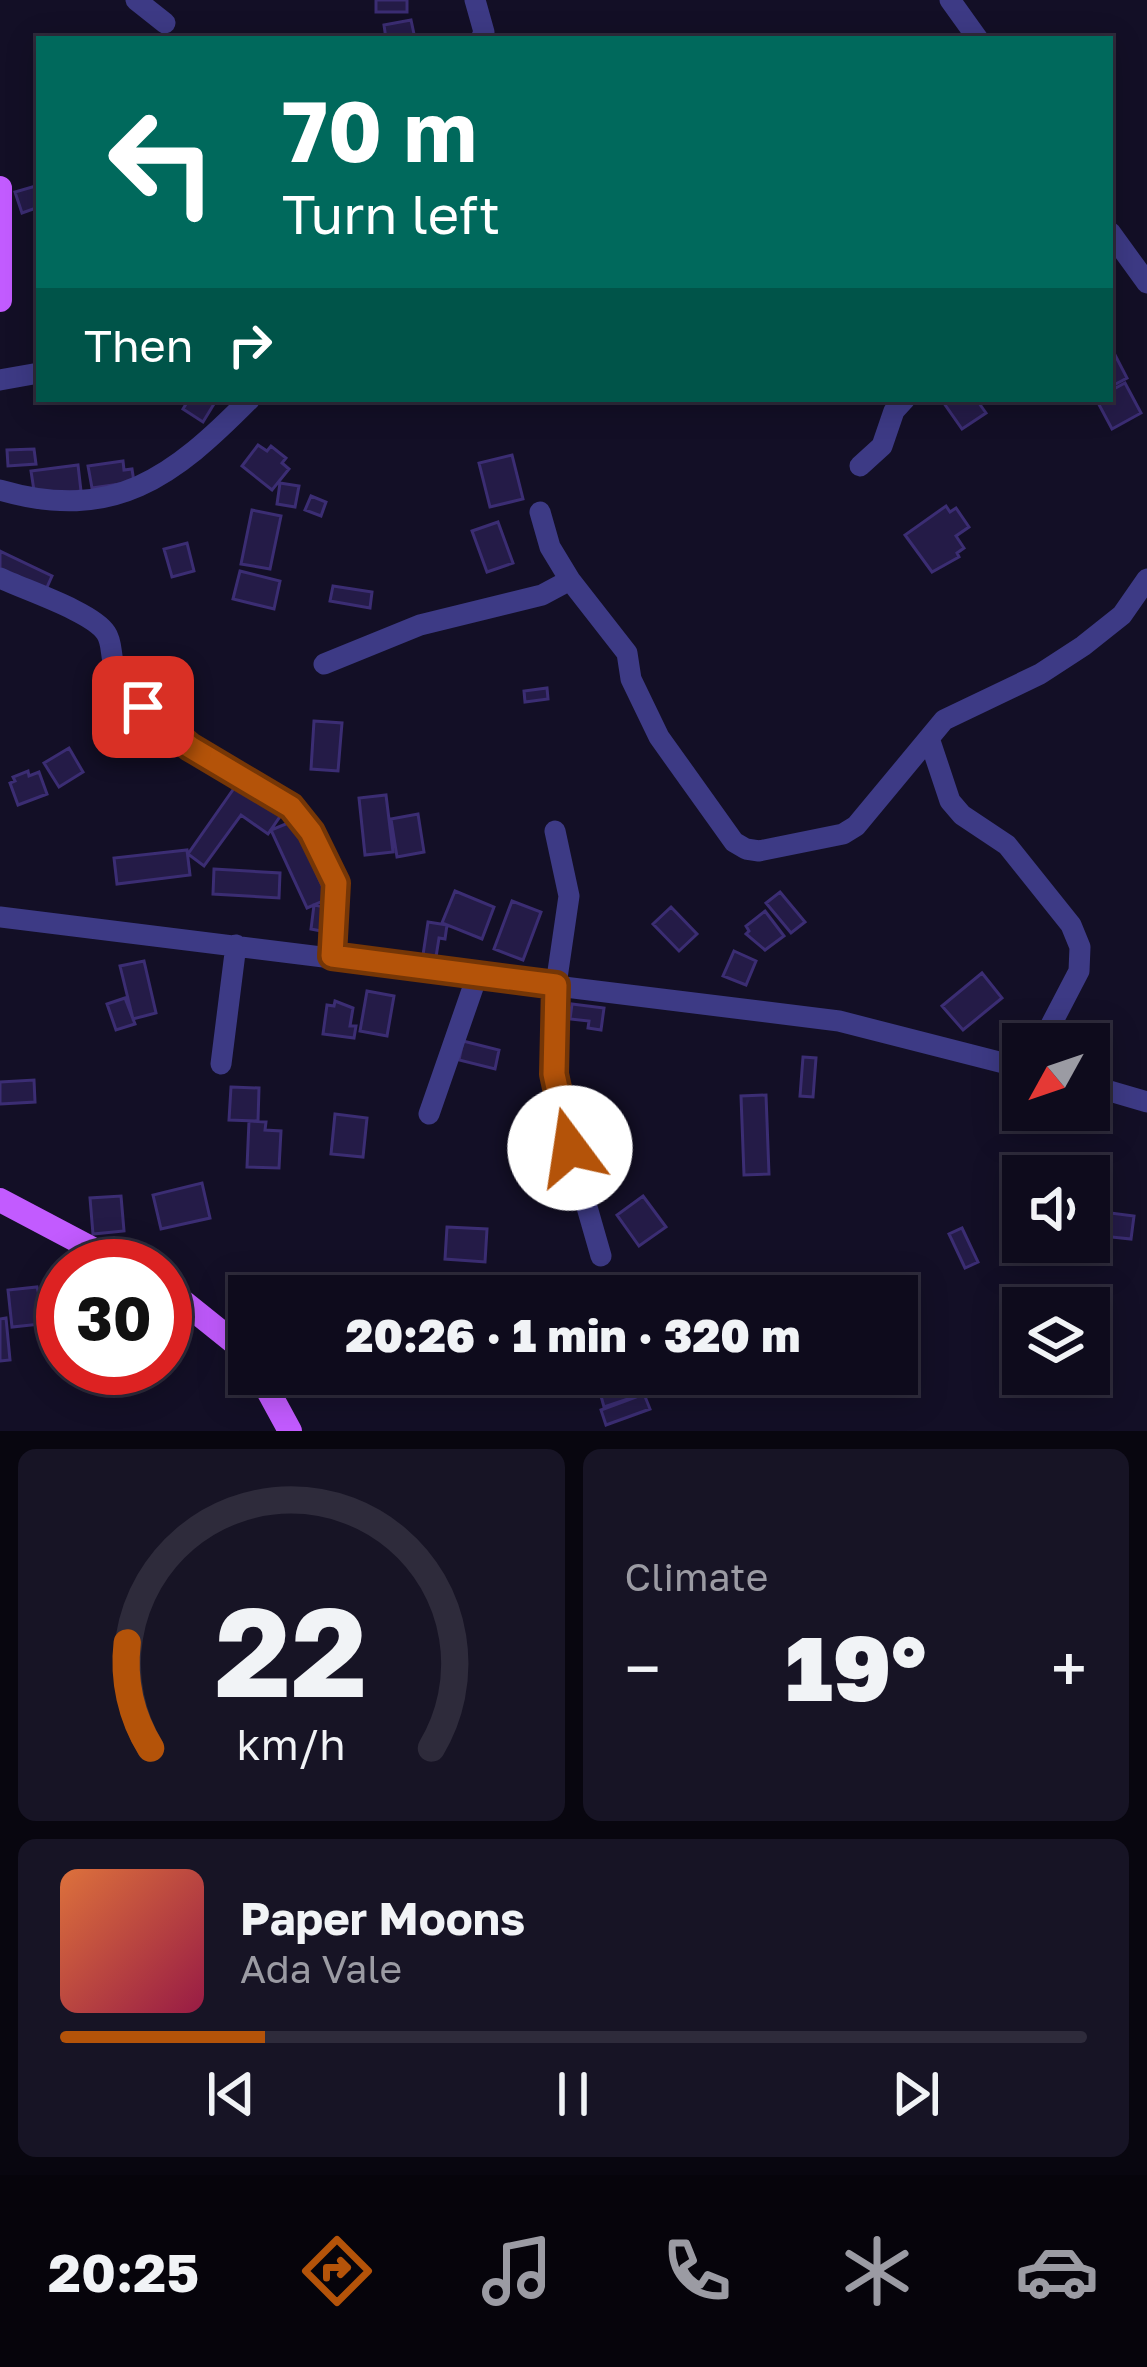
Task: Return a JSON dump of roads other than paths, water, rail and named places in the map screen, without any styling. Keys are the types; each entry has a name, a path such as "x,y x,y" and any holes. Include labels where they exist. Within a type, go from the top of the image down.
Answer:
{"main road":[{"path":"0,188 0,300"},
{"path":"0,1200 74,1239"},
{"path":"192,1308 228,1338"},
{"path":"270,1395 290,1431"}],"street":[{"path":"136,0 165,23"},
{"path":"475,0 483,36"},
{"path":"950,0 976,36"},
{"path":"1113,238 1144,274"},
{"path":"0,380 36,374"},
{"path":"0,490 29,499 79,502 127,493 194,453 247,402"},
{"path":"860,466 882,446 902,402"},
{"path":"540,512 550,547 570,580 622,643 638,696 658,737 734,842 746,849 775,849 843,834 856,826 928,738 958,711 1040,674 1083,646 1122,615 1147,579"},
{"path":"0,578 94,621 109,637 113,665 122,681 159,723 190,747 291,807 311,832 336,883 332,956"},
{"path":"324,664 420,625 542,595 570,580"},
{"path":"928,738 950,802 1006,845 1072,926 1080,947 1079,971 1052,1023"},
{"path":"555,831 569,896 556,985 554,1074 560,1113 602,1256"},
{"path":"0,917 839,1022 1002,1062"},
{"path":"221,1064 236,945"},
{"path":"429,1114 477,976"},
{"path":"1110,1091 1147,1102"}]}
